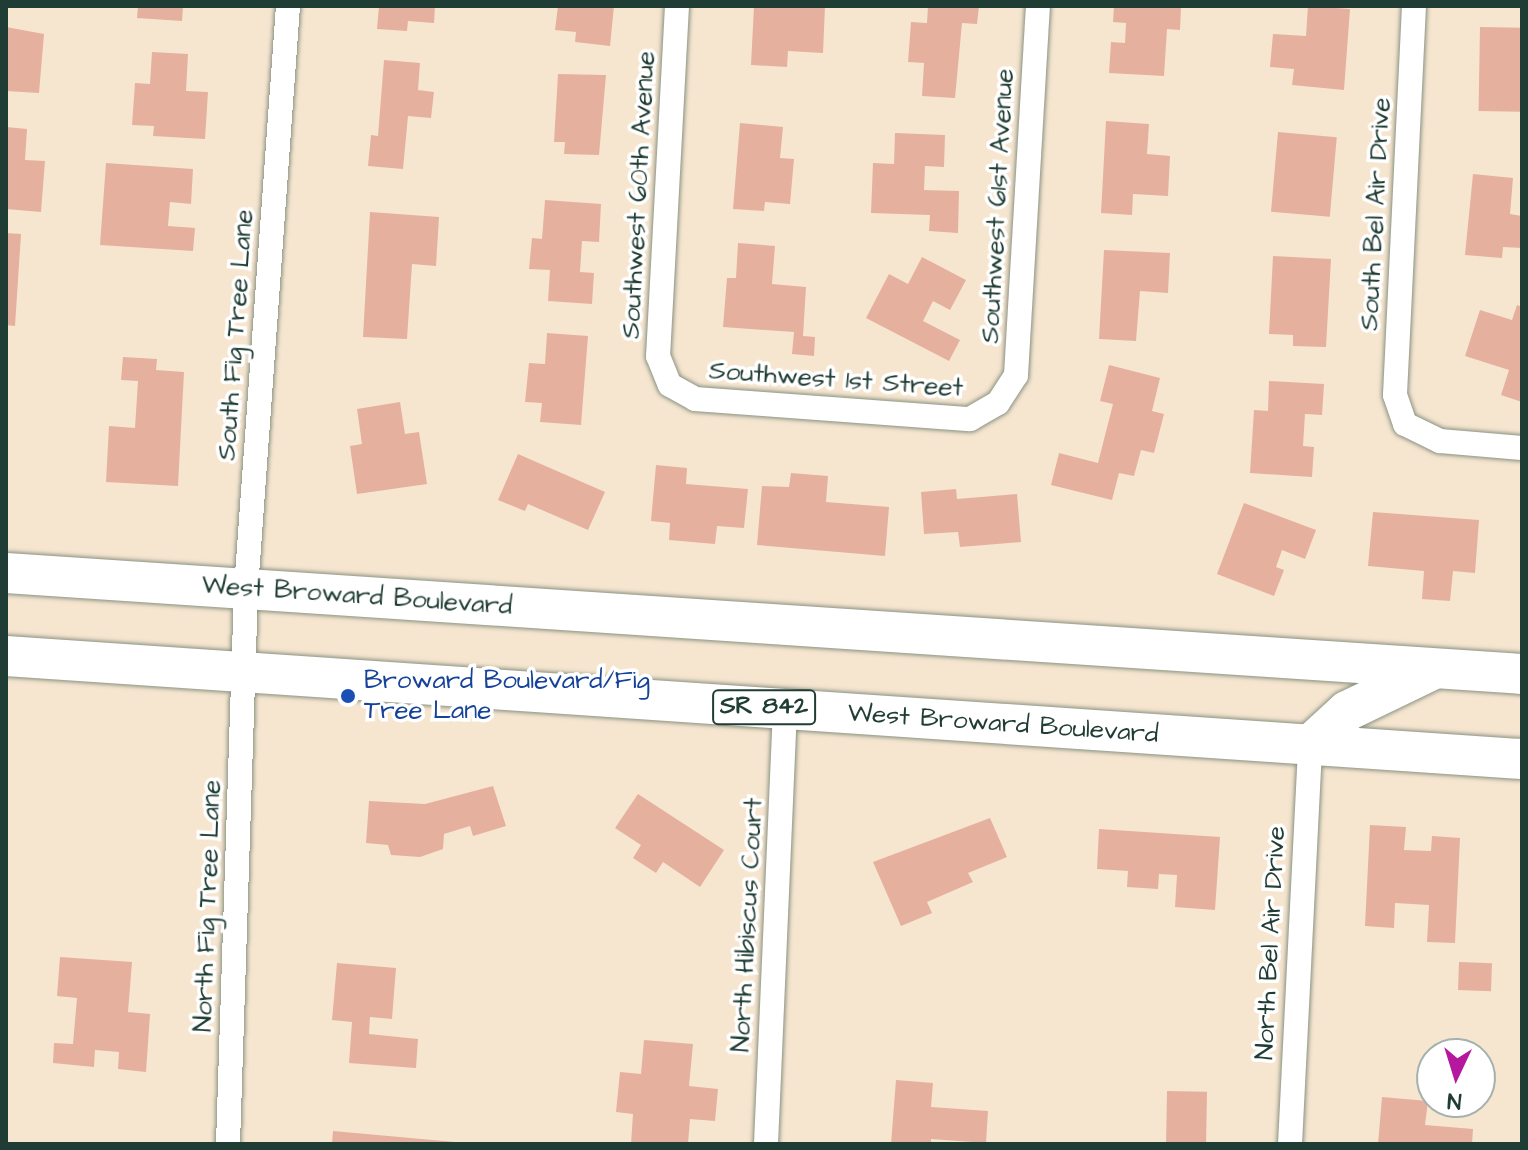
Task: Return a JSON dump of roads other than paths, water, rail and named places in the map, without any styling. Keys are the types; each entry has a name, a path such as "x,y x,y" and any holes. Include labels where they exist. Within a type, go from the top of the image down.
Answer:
{"main road":[{"name":"West Broward Boulevard","path":"6,573 1522,674"},
{"name":"West Broward Boulevard","path":"6,656 242,669 1522,759"},
{"path":"1310,745 1347,711 1437,668"}],"street":[{"name":"South Fig Tree Lane","path":"242,669 288,6"},
{"name":"Southwest 60th Avenue","path":"670,385 658,356 677,6"},
{"name":"Southwest 61st Avenue","path":"998,403 1016,375 1038,6"},
{"name":"South Bel Air Drive","path":"1414,6 1395,395 1405,424 1440,441 1522,448"},
{"name":"Southwest 1st Street","path":"670,385 695,399 970,419 998,403"},
{"name":"North Fig Tree Lane","path":"228,1144 242,669"},
{"name":"North Hibiscus Court","path":"766,1144 785,708"},
{"name":"North Bel Air Drive","path":"1290,1144 1310,745"}],"place":[{"name":"Broward Boulevard/Fig Tree Lane","path":"348,696"}]}
